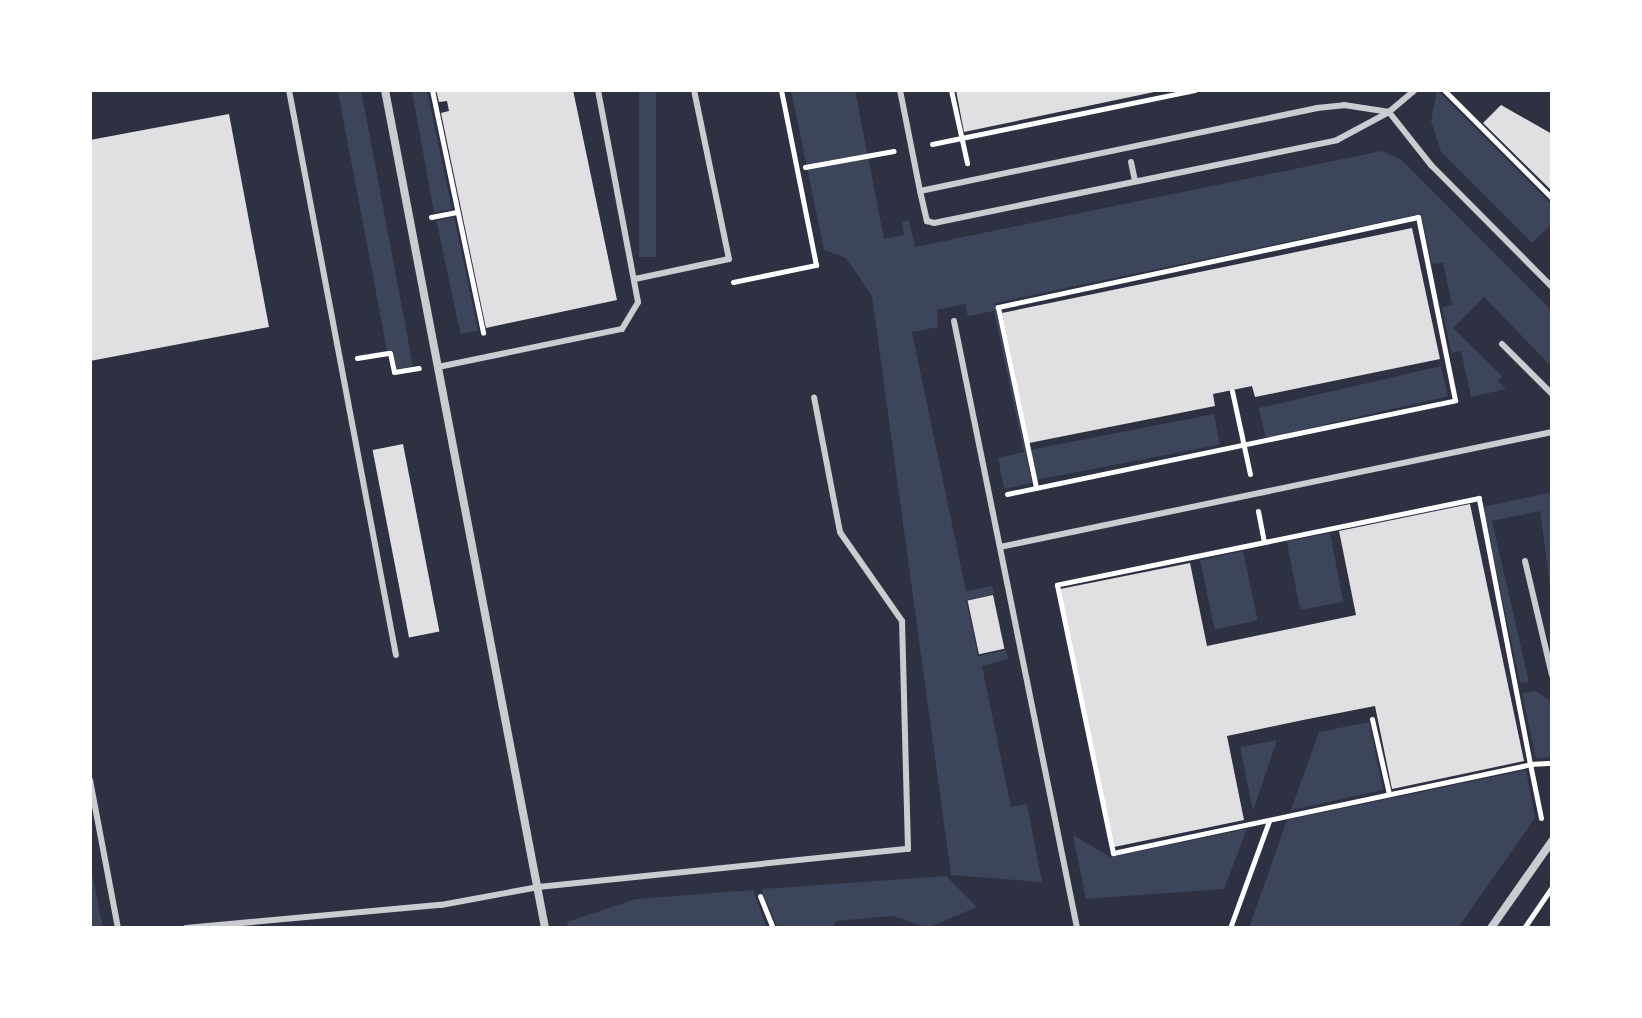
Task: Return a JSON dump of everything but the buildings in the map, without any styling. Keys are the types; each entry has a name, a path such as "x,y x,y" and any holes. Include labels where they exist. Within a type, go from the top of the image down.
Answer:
{"street":[{"path":"385,90 545,928"},
{"path":"1491,928 1552,841"}],"lane":[{"path":"289,90 396,655"},
{"path":"438,367 622,329 638,302 598,90"},
{"path":"635,279 729,259 694,90"},
{"path":"900,90 927,221 934,223 1337,140 1389,112 1415,90"},
{"path":"920,191 1317,108 1344,105 1389,112 1431,165 1552,287"},
{"path":"1131,162 1135,181"},
{"path":"954,321 1077,928"},
{"path":"1502,344 1552,394"},
{"path":"186,928 441,905 538,887 908,849 902,621 840,532 814,397"},
{"path":"1000,547 1552,432"},
{"path":"1525,561 1552,675"},
{"path":"90,780 118,928"},
{"path":"1543,854 1552,860"}],"path":[{"path":"432,90 481,334 470,336"},
{"path":"781,90 797,169"},
{"path":"951,90 970,180"},
{"path":"805,167 1195,90"},
{"path":"1444,90 1552,198"},
{"path":"430,218 457,212"},
{"path":"990,498 1455,400 1418,217 998,307 1036,488"},
{"path":"339,361 390,353 394,372 420,368"},
{"path":"1232,391 1244,444"},
{"path":"1541,818 1530,764 1479,498 1057,585 1113,853 1530,764 1552,763"},
{"path":"1372,719 1389,794"},
{"path":"1230,928 1269,820"},
{"path":"1524,928 1552,887"},
{"path":"760,896 773,928"}],"shaded area":[{"path":"361,90 413,366 396,369 393,350 387,350 338,92"},
{"path":"427,90 452,209 434,213 412,91"},
{"path":"639,90 656,90 656,257 639,257"},
{"path":"791,90 855,90 884,239 904,235 902,222 909,220 915,247 1382,151 1402,160 1552,311 1552,367 1484,297 1453,328 1502,376 1498,381 1506,389 1471,397 1461,351 1451,353 1442,307 1452,305 1443,263 1432,264 1421,214 995,303 1032,483 1004,489 998,458 1024,452 994,311 968,316 965,304 937,310 938,327 912,332 966,591 992,586 994,594 966,600 978,656 1006,650 1008,659 982,666 1011,807 1027,804 1042,882 951,875 872,296 846,258 824,250"},
{"path":"1437,90 1552,205 1552,224 1532,243 1441,152 1431,121"},
{"path":"454,217 478,330 461,334 436,221"},
{"path":"1441,366 1448,396 1266,438 1259,408"},
{"path":"1214,414 1220,444 1036,480 1030,450"},
{"path":"1552,492 1552,600 1540,511 1492,521 1529,682 1520,683 1483,507"},
{"path":"1330,533 1343,602 1300,610 1287,541"},
{"path":"1243,551 1258,620 1215,630 1200,560"},
{"path":"1536,691 1552,702 1552,757 1536,759 1522,693"},
{"path":"1369,722 1383,790 1291,810 1319,732"},
{"path":"1277,740 1253,811 1240,747"},
{"path":"1526,770 1535,818 1458,928 1249,928 1287,820"},
{"path":"1247,829 1224,889 1086,899 1073,835 1110,857"},
{"path":"90,862 103,928 90,928"},
{"path":"946,876 977,907 927,928 893,916 836,921 833,928 778,928 761,889"},
{"path":"753,890 767,928 568,928 567,922 636,899"}]}
